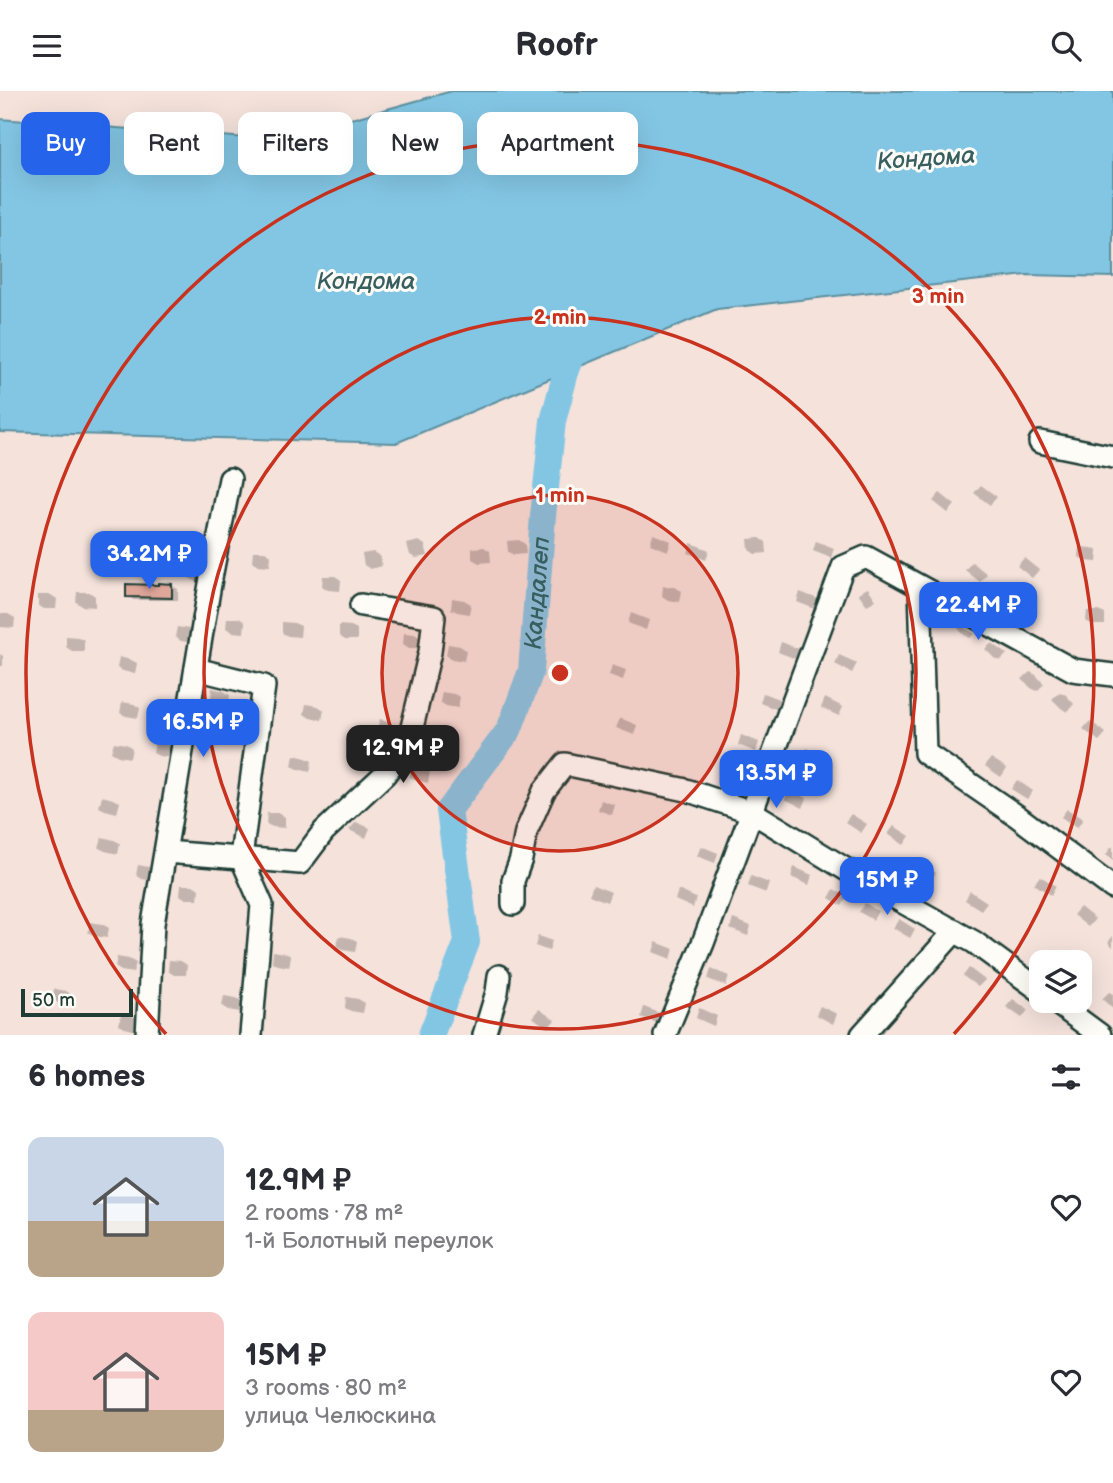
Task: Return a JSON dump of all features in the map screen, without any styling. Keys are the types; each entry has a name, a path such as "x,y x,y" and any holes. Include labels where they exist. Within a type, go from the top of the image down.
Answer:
{"street":[{"path":"1040,442 1113,457"},
{"path":"147,1035 153,924 230,479"},
{"path":"666,1035 843,567 866,557 1073,670 1113,675"},
{"path":"920,587 925,753 1017,815 1113,888"},
{"path":"166,852 300,863 324,831 385,774 409,740 430,652 433,617 361,605"},
{"path":"196,669 264,686 241,857 262,905 251,1035"},
{"path":"513,904 513,881 526,832 544,791 565,764 686,790 752,812 865,881 974,941 1029,982"},
{"path":"862,1035 956,931"},
{"path":"484,1035 499,977"},
{"path":"1070,1013 1100,1035"}],"water":[{"name":"Кондома","path":"452,91 1113,91 1113,277 1027,275 717,309 396,443 0,432 0,119 21,121 21,175 110,175 110,127 124,128 124,175 224,175 224,136 238,137 238,175 353,175 353,118 367,115 367,175 463,175 463,112 376,112"}],"building":[{"path":"126,584 172,584 172,598 126,597"}],"waterway":[{"name":"Кандалеп","path":"431,1035 467,942 449,810 509,730 531,671 553,421 566,372 579,338"}]}
